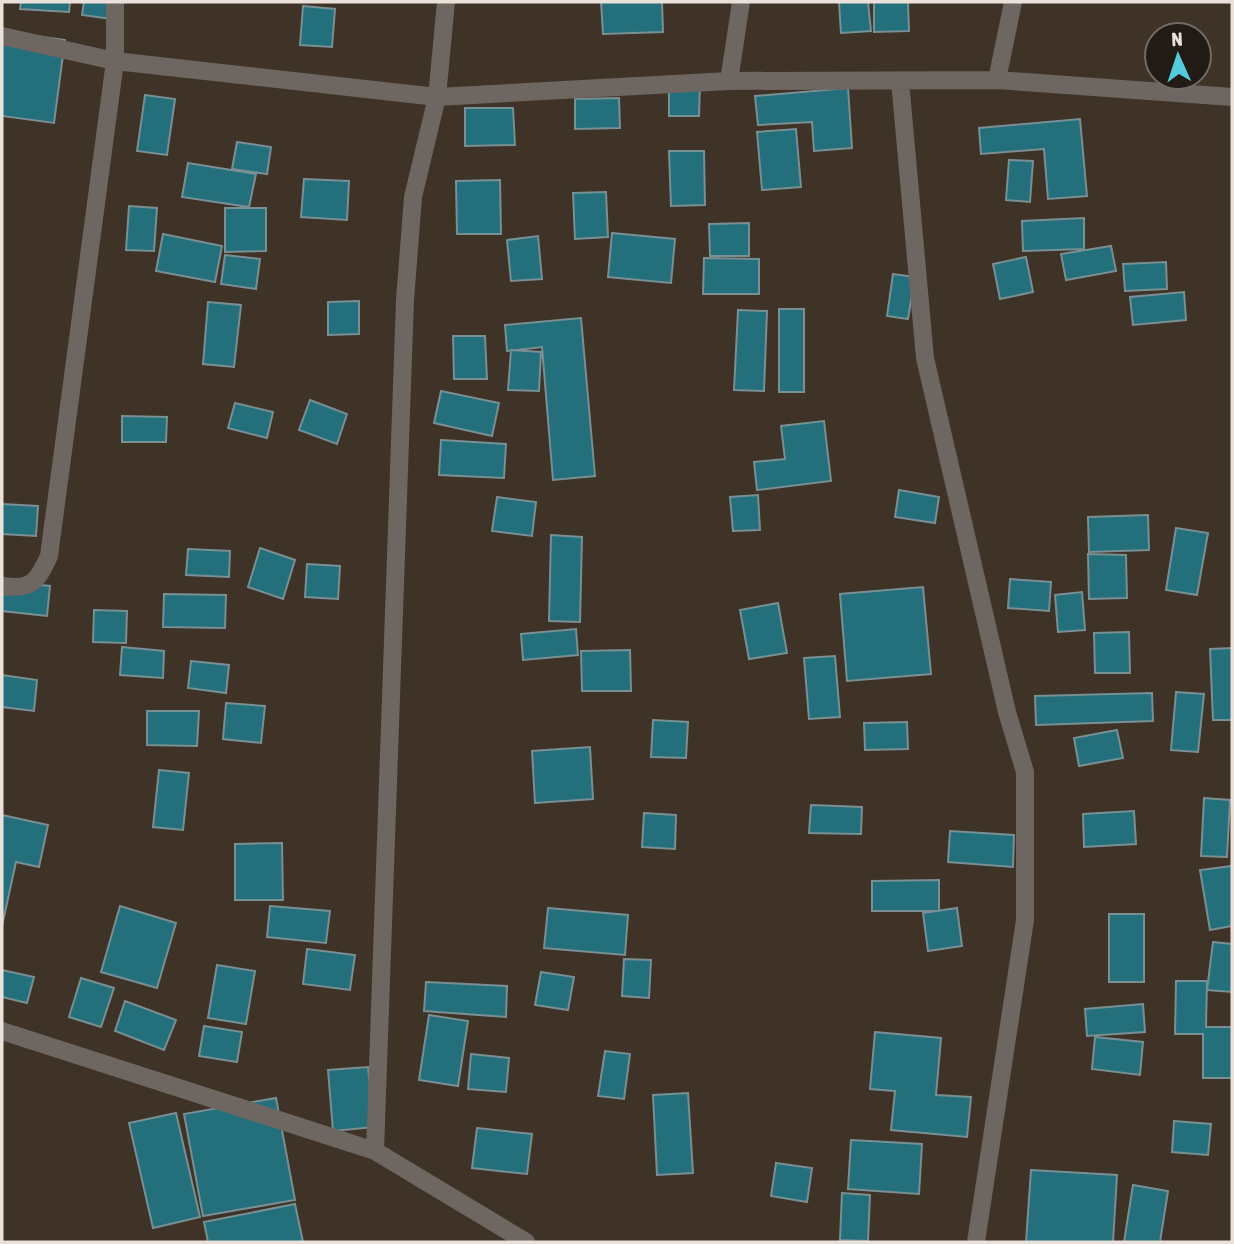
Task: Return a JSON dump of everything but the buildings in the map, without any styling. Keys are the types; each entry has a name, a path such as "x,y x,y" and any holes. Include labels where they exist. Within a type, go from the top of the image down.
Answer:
{"street":[{"path":"2,586 20,588 40,577 49,555 115,61 115,2"},
{"path":"375,1151 405,300 413,197 437,97 446,2"},
{"path":"729,81 741,2"},
{"path":"996,80 1013,2"},
{"path":"2,36 115,61 437,97 729,81 996,80 1232,97"},
{"path":"900,81 925,358 1007,712 1025,772 1025,920 976,1242"},
{"path":"2,1031 375,1151 526,1242"}]}
